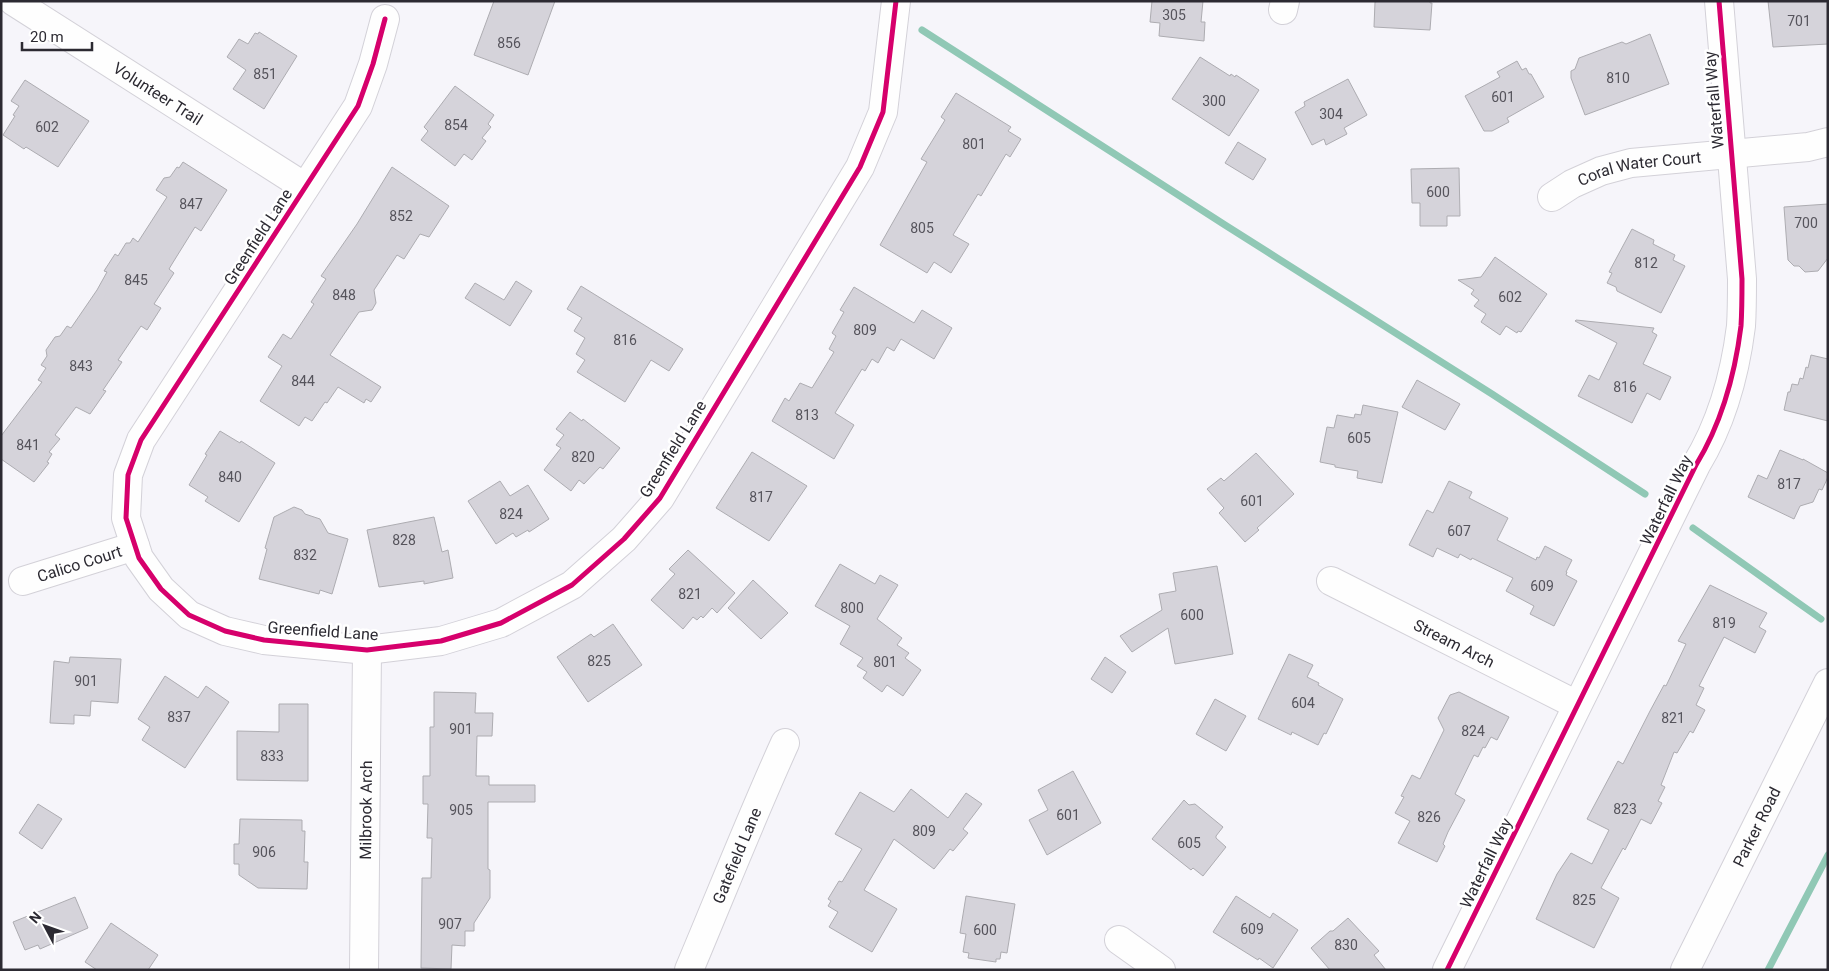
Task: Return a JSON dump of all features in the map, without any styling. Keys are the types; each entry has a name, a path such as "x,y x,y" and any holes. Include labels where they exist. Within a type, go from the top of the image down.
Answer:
{"street":[{"name":"Volunteer Trail","path":"12,1 305,187"},
{"name":"Greenfield Lane","path":"385,20 373,64 358,106 142,440 128,475 126,518 139,558 161,589 189,615 225,631 264,640 367,650 441,641 501,623 572,585 624,539 660,498 860,167 883,112 896,1"},
{"name":"Waterfall Way","path":"1447,970 1706,448 1728,389 1741,324 1742,279 1719,1"},
{"name":"Coral Water Court","path":"1552,197 1572,184 1601,171 1631,163 1808,147 1828,142"},
{"name":"Calico Court","path":"23,581 135,546"},
{"name":"Stream Arch","path":"1331,581 1577,705"},
{"name":"Milbrook Arch","path":"364,970 367,650"},
{"name":"Parker Road","path":"1685,970 1828,682"},
{"name":"Gatefield Lane","path":"689,970 754,812 785,743"},
{"path":"1119,940 1161,970"}],"building":[{"path":"494,1 555,1 528,75 474,55"},
{"path":"1152,1 1203,1 1201,22 1205,22 1204,41 1159,36 1160,23 1150,22"},
{"path":"1430,1 1432,3 1430,30 1374,27 1375,2"},
{"path":"1768,1 1828,1 1828,44 1773,47"},
{"path":"259,32 297,56 264,109 233,89 246,70 227,57 239,39 248,44 255,33 258,34"},
{"path":"1650,34 1669,84 1585,115 1571,78 1571,71 1575,69 1579,58 1622,42 1626,44"},
{"path":"1200,57 1230,76 1231,74 1235,77 1236,75 1259,90 1229,136 1172,99"},
{"path":"1517,61 1522,70 1526,68 1529,74 1531,74 1544,97 1507,118 1509,122 1492,131 1484,131 1465,96 1500,77 1497,72"},
{"path":"1348,79 1367,115 1344,128 1347,134 1326,145 1324,139 1312,145 1295,112 1305,106 1304,102"},
{"path":"25,80 89,121 58,167 26,147 24,149 3,135 19,106 11,101"},
{"path":"455,86 494,115 488,124 491,127 482,138 486,141 472,160 464,154 455,166 421,140 428,131 424,127"},
{"path":"956,93 1011,127 1008,131 1021,139 1010,157 1006,154 981,196 978,194 953,235 969,244 951,273 934,262 927,273 880,245 927,162 921,159 945,120 941,117"},
{"path":"1238,142 1266,159 1253,180 1225,163"},
{"path":"183,162 227,190 201,231 195,227 169,269 174,273 154,304 161,308 147,330 141,326 118,360 122,362 103,390 106,391 90,414 76,407 55,435 60,439 49,452 52,454 47,462 49,463 34,482 1,459 1,436 42,382 38,380 46,368 41,365 47,356 46,350 55,337 60,336 67,326 71,328 97,290 107,272 104,271 115,254 118,256 126,243 130,243 133,238 138,242 167,197 156,190 164,178 170,177"},
{"path":"392,167 449,206 429,237 420,234 404,259 397,255 374,290 376,303 372,310 359,312 330,355 381,387 371,402 366,399 364,403 338,387 312,421 305,417 299,426 260,401 282,366 268,357 283,334 291,339 314,304 311,302 326,279 321,276 357,224"},
{"path":"1459,168 1460,216 1447,216 1447,226 1420,226 1420,203 1412,203 1411,169"},
{"path":"1828,204 1828,258 1818,271 1805,272 1788,260 1784,207"},
{"path":"1632,229 1654,240 1653,244 1675,255 1673,260 1685,266 1661,313 1617,291 1616,287 1607,283 1612,273 1609,272"},
{"path":"1495,257 1547,294 1521,332 1518,331 1517,333 1506,326 1500,335 1481,322 1486,314 1474,306 1479,300 1471,294 1474,290 1458,280 1481,277"},
{"path":"516,281 532,291 510,326 465,298 475,283 504,300"},
{"path":"581,286 683,349 669,371 651,360 625,402 577,372 585,360 576,354 585,338 574,331 582,318 567,309"},
{"path":"854,287 914,323 922,310 952,328 934,359 901,339 894,351 887,347 878,363 872,359 865,371 862,369 835,413 854,425 834,459 772,421 785,398 789,401 800,383 812,388 834,352 829,349 836,336 832,333 844,312 840,310"},
{"path":"1576,320 1654,328 1652,332 1657,335 1643,364 1671,377 1660,400 1647,393 1632,423 1578,396 1589,375 1599,380 1617,343"},
{"path":"1811,355 1828,359 1828,421 1784,410 1788,392 1790,392 1792,384 1798,385 1800,378 1803,379"},
{"path":"1417,380 1460,404 1445,430 1402,407"},
{"path":"1363,405 1398,412 1382,483 1357,478 1358,471 1320,462 1327,427 1334,428 1337,415 1354,418 1355,414 1361,415"},
{"path":"570,412 582,421 583,419 620,448 603,469 600,467 584,484 579,480 571,491 544,470 561,448 556,445 564,435 556,429"},
{"path":"220,431 240,443 241,441 275,463 239,522 205,501 208,497 189,485 207,455 205,454"},
{"path":"1780,450 1803,459 1828,473 1822,490 1819,489 1813,502 1800,506 1794,519 1748,497 1758,475 1767,479"},
{"path":"752,452 807,486 769,541 716,508"},
{"path":"1256,453 1294,494 1257,528 1259,530 1245,542 1219,513 1224,508 1207,489 1221,478 1224,481"},
{"path":"500,481 510,496 528,485 549,519 529,532 528,530 516,537 513,533 496,544 468,501"},
{"path":"1449,481 1472,492 1469,498 1508,518 1497,540 1536,560 1545,546 1572,560 1566,575 1577,581 1554,626 1530,614 1534,606 1506,591 1513,578 1460,554 1458,558 1437,548 1433,557 1409,545 1427,510 1433,513"},
{"path":"294,507 302,510 305,514 320,519 328,533 348,539 332,594 320,590 319,594 259,579 274,517"},
{"path":"434,517 442,552 448,550 453,578 424,584 424,581 379,587 367,530"},
{"path":"688,550 735,593 717,613 712,608 703,618 701,616 697,620 693,617 683,629 651,600 675,574 669,569"},
{"path":"840,564 875,584 880,575 898,585 877,619 902,638 897,645 909,653 905,658 921,670 903,696 887,685 882,692 863,678 867,672 857,666 863,658 840,644 850,626 815,606"},
{"path":"1217,566 1233,654 1175,664 1168,628 1132,652 1120,636 1162,610 1159,594 1176,591 1173,573"},
{"path":"753,580 788,613 761,639 728,608"},
{"path":"1710,585 1767,613 1759,627 1766,631 1755,653 1724,637 1699,686 1704,688 1696,705 1705,710 1693,733 1690,731 1677,753 1674,752 1661,785 1665,787 1658,801 1662,803 1651,824 1641,819 1625,850 1623,848 1601,888 1619,898 1594,948 1536,919 1557,874 1571,853 1592,864 1609,830 1587,819 1618,761 1623,764 1664,685 1666,686 1686,644 1678,641"},
{"path":"613,624 642,665 588,702 557,657 591,634 594,637"},
{"path":"1289,654 1313,665 1307,677 1343,699 1326,734 1324,733 1318,745 1292,732 1291,735 1258,719"},
{"path":"70,657 121,659 118,703 91,701 90,716 74,715 74,724 50,723 54,661 69,663"},
{"path":"1105,657 1126,672 1112,693 1091,679"},
{"path":"165,676 198,698 206,686 229,702 185,768 142,740 150,727 138,719"},
{"path":"434,692 476,693 475,713 493,713 492,736 477,736 476,776 489,776 489,785 535,785 535,802 488,802 490,898 474,923 474,931 465,931 465,946 452,945 451,969 421,968 422,878 431,878 432,838 427,838 428,804 423,804 423,776 430,776 430,727 434,727"},
{"path":"1459,692 1509,717 1497,740 1491,737 1478,757 1474,755 1455,794 1465,800 1448,832 1443,844 1445,846 1437,862 1398,843 1410,821 1395,813 1404,797 1401,796 1412,775 1420,779 1444,730 1438,718 1450,695"},
{"path":"1215,699 1246,716 1226,751 1196,734"},
{"path":"279,704 308,704 308,781 237,780 237,731 279,732"},
{"path":"1073,771 1101,823 1047,855 1029,820 1048,810 1038,790"},
{"path":"911,789 948,818 966,793 982,804 963,829 968,833 953,851 950,849 934,869 894,839 864,890 897,909 872,952 829,927 838,912 828,906 831,901 828,899 839,881 842,882 862,849 835,834 860,792 894,812"},
{"path":"1184,800 1189,805 1195,804 1223,827 1216,838 1226,847 1203,876 1193,868 1191,870 1152,839"},
{"path":"38,804 62,819 42,849 19,833"},
{"path":"240,819 302,820 302,831 305,831 304,862 308,862 307,889 258,888 239,875 239,864 234,864 234,844 239,844"},
{"path":"966,896 1015,904 1007,953 1001,952 1000,959 996,959 996,962 968,958 969,953 963,952 966,934 960,933"},
{"path":"1236,896 1270,918 1273,913 1298,930 1273,968 1213,932"},
{"path":"75,897 88,928 40,949 38,945 25,950 13,922"},
{"path":"1348,918 1379,951 1374,955 1386,970 1330,970 1311,948"},
{"path":"111,923 158,955 148,970 97,970 85,962"}],"waterway":[{"path":"922,30 1492,394 1645,494"},
{"path":"1693,528 1821,619"},
{"path":"1768,970 1828,855"}],"cycle path":[{"path":"385,19 373,64 358,106 141,440 128,475 126,518 139,558 161,589 189,615 225,631 264,640 367,650 441,641 501,623 572,585 624,539 660,498 860,167 883,112 896,1"},
{"path":"1447,970 1713,433 1726,398 1741,326 1742,279 1719,1"}]}
